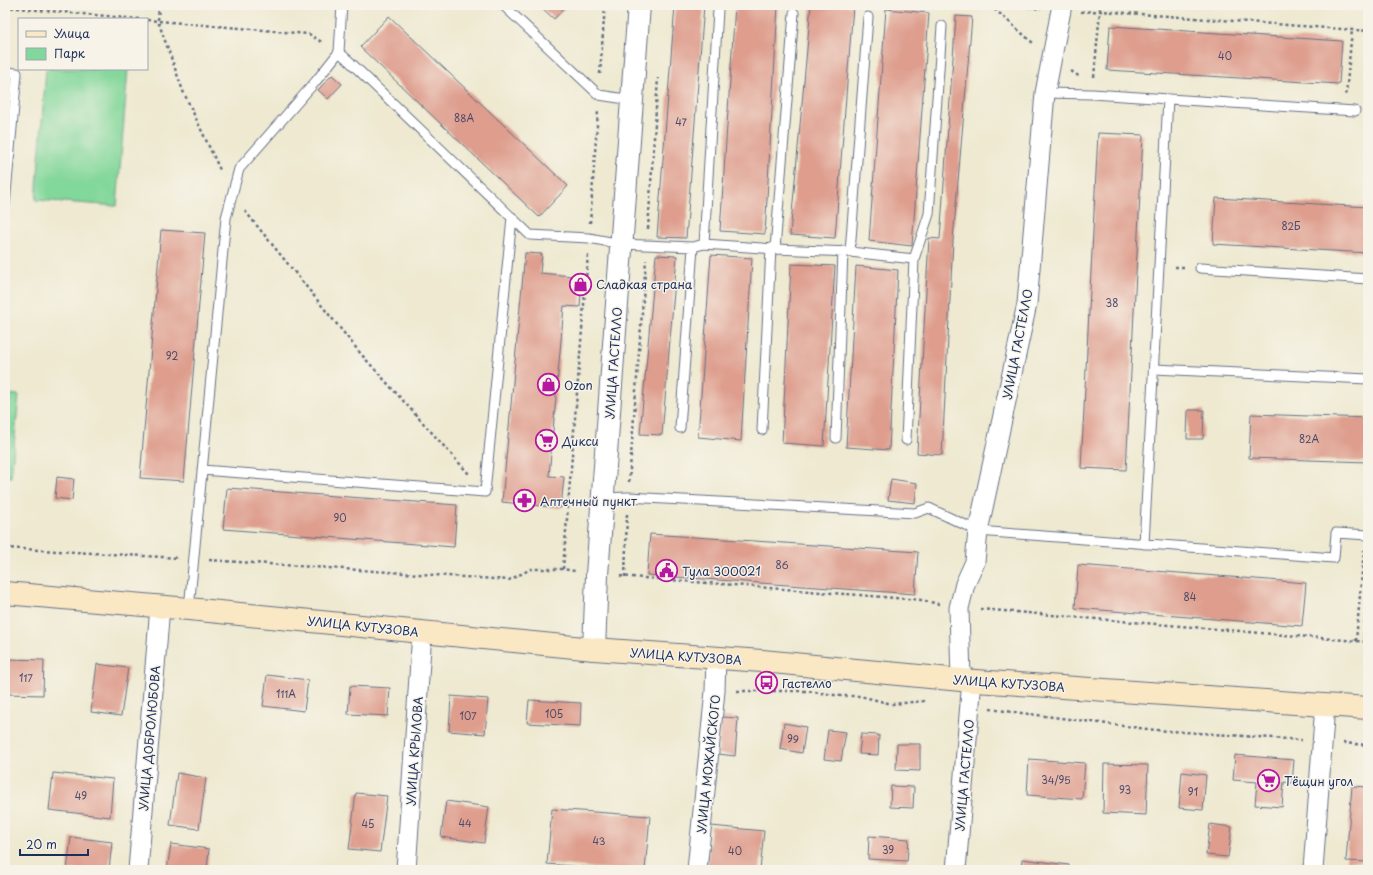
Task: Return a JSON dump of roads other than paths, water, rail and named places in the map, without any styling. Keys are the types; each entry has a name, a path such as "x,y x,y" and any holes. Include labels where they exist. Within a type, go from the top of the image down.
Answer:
{"main road":[{"name":"УЛИЦА КУТУЗОВА","path":"5,593 160,607 189,608 594,649 967,680 1368,708"}],"street":[{"name":"УЛИЦА ГАСТЕЛЛО","path":"594,649 597,575 639,5"},
{"name":"УЛИЦА ГАСТЕЛЛО","path":"956,870 970,706 959,608 965,584 975,562 978,531 1027,304 1045,93 1061,9"},
{"name":"УЛИЦА ДОБРОЛЮБОВА","path":"138,870 160,607"},
{"name":"УЛИЦА КРЫЛОВА","path":"406,870 422,632"},
{"name":"УЛИЦА МОЖАЙСКОГО","path":"696,870 716,691 716,658"},
{"path":"1313,870 1325,705"}],"lane":[{"path":"189,608 226,218 239,169 316,82 339,52 342,5"},
{"path":"503,5 599,95 632,100"},
{"path":"704,244 718,10"},
{"path":"762,430 773,248 794,13"},
{"path":"836,438 847,251 868,17"},
{"path":"906,440 914,259 929,214 942,26"},
{"path":"339,52 530,235 589,238 621,244 693,247 704,244 847,251 914,259"},
{"path":"5,72 17,73 5,204"},
{"path":"1045,93 1092,94 1350,111"},
{"path":"1144,544 1168,99"},
{"path":"202,470 485,492 512,217"},
{"path":"680,428 693,247"},
{"path":"1200,268 1368,279"},
{"path":"1154,370 1368,379"},
{"path":"603,498 628,497 915,513 929,508 978,531 1334,558 1336,533 1367,535"}],"place":[{"name":"Сладкая страна","path":"581,284"},
{"name":"Ozon","path":"549,385"},
{"name":"Дикси","path":"547,441"},
{"name":"Аптечный пункт","path":"524,501"},
{"name":"Тула 300021","path":"666,571"},
{"name":"Гастелло","path":"766,683"},
{"name":"Тёщин угол","path":"1268,781"}]}
